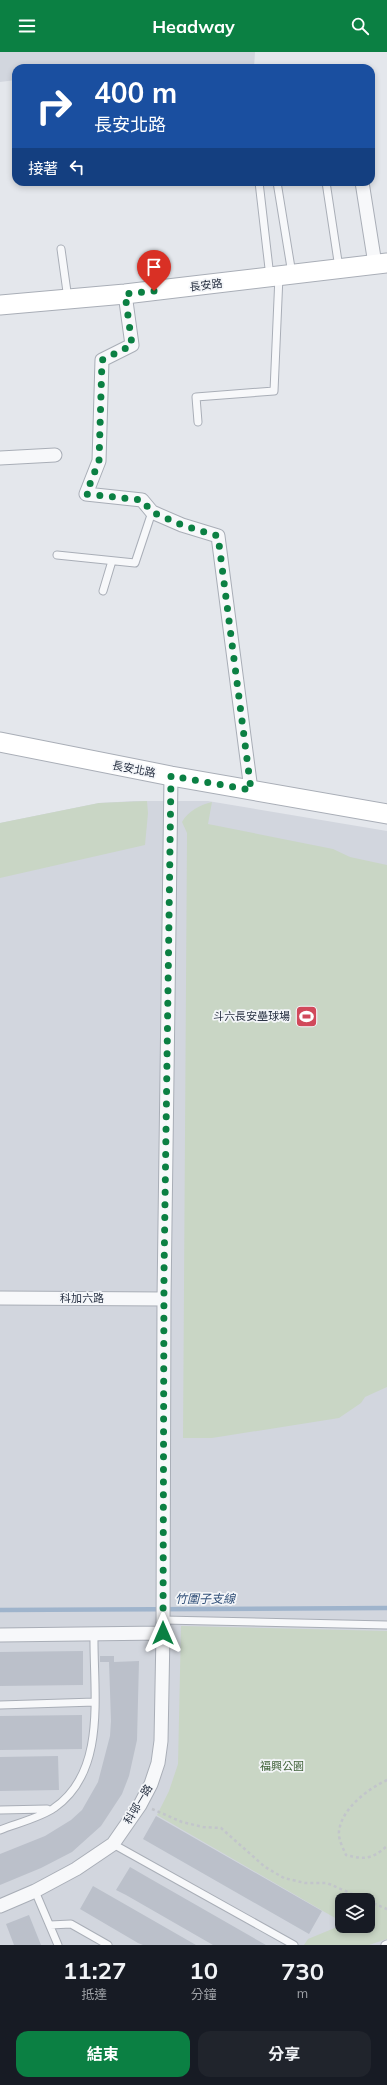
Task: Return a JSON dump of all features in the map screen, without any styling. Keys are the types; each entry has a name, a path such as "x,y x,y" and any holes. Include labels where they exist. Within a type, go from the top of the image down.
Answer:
{"street":[{"path":"363,186 381,264"},
{"name":"長安路","path":"0,305 125,294 381,264"},
{"path":"125,294 132,345 102,360 99,461 86,494 142,500 152,512 182,525 218,536 251,790"},
{"path":"0,458 55,455"},
{"name":"長安北路","path":"0,742 171,776 387,814"},
{"name":"科邨一路","path":"0,1906 35,1891 76,1869 113,1844 140,1805 151,1784 158,1763 161,1741 163,1626 164,1299 171,776"},
{"name":"科加六路","path":"0,1298 164,1299"},
{"path":"0,1635 94,1634 163,1626"}],"lane":[{"path":"260,186 280,276"},
{"path":"198,422 196,397 274,391 280,276 278,186"},
{"path":"327,186 339,269"},
{"path":"61,249 68,299"},
{"path":"57,555 135,563 152,512"},
{"path":"103,591 112,561"},
{"path":"163,1626 387,1625"},
{"path":"0,1830 53,1809 76,1787 82,1774 92,1741 95,1702 94,1634"},
{"path":"0,1705 95,1702"},
{"path":"0,1810 53,1809"},
{"path":"113,1844 294,1945"},
{"path":"35,1891 58,1945"},
{"path":"50,1925 71,1924 108,1945"}],"path":[{"path":"387,1780 363,1795 349,1810 344,1816 339,1832 346,1855 360,1859 375,1856 387,1846"},
{"path":"140,1805 182,1822 202,1827 221,1828 265,1867 284,1878 305,1883 327,1883 351,1893"},
{"path":"375,1904 387,1909"}],"shaded area":[{"path":"0,52 255,52 254,64 12,64 12,80 0,82"},
{"path":"135,801 208,801 387,831 387,1945 0,1945 0,823 99,803"}],"green space":[{"path":"147,801 148,813 145,845 0,878 0,823 99,803"},
{"path":"212,802 208,824 333,849 350,857 387,865 387,1387 365,1397 361,1403 339,1418 212,1438 183,1438 187,833 182,822 195,809"},
{"name":"福興公園","path":"181,1626 387,1631 387,1939 369,1945 304,1945 308,1939 335,1928 335,1933 375,1933 375,1893 335,1893 335,1918 157,1815 169,1791 178,1764"}],"building":[{"path":"83,1651 83,1685 0,1686 0,1652"},
{"path":"100,1656 114,1656 114,1662 139,1661 137,1740 129,1776 122,1794 101,1826 72,1852 41,1868 0,1885 0,1854 45,1836 71,1820 82,1810 98,1782 110,1736 111,1721 109,1662 100,1662"},
{"path":"82,1715 82,1749 0,1750 0,1716"},
{"path":"58,1756 59,1790 0,1791 0,1757"},
{"path":"156,1816 322,1911 309,1934 143,1839"},
{"path":"130,1867 266,1945 213,1945 116,1890"},
{"path":"93,1886 196,1945 143,1945 138,1943 80,1909"},
{"path":"29,1915 41,1945 14,1945 6,1924"}],"waterway":[{"name":"竹圍子支線","path":"0,1610 387,1608"}],"place":[{"name":"斗六長安壘球場","path":"306,1016"}],"route":[{"path":"154,291 125,294 132,345 102,360 99,461 86,494 142,500 152,512 182,525 218,536 251,790 171,776 164,1274 163,1633"}]}
